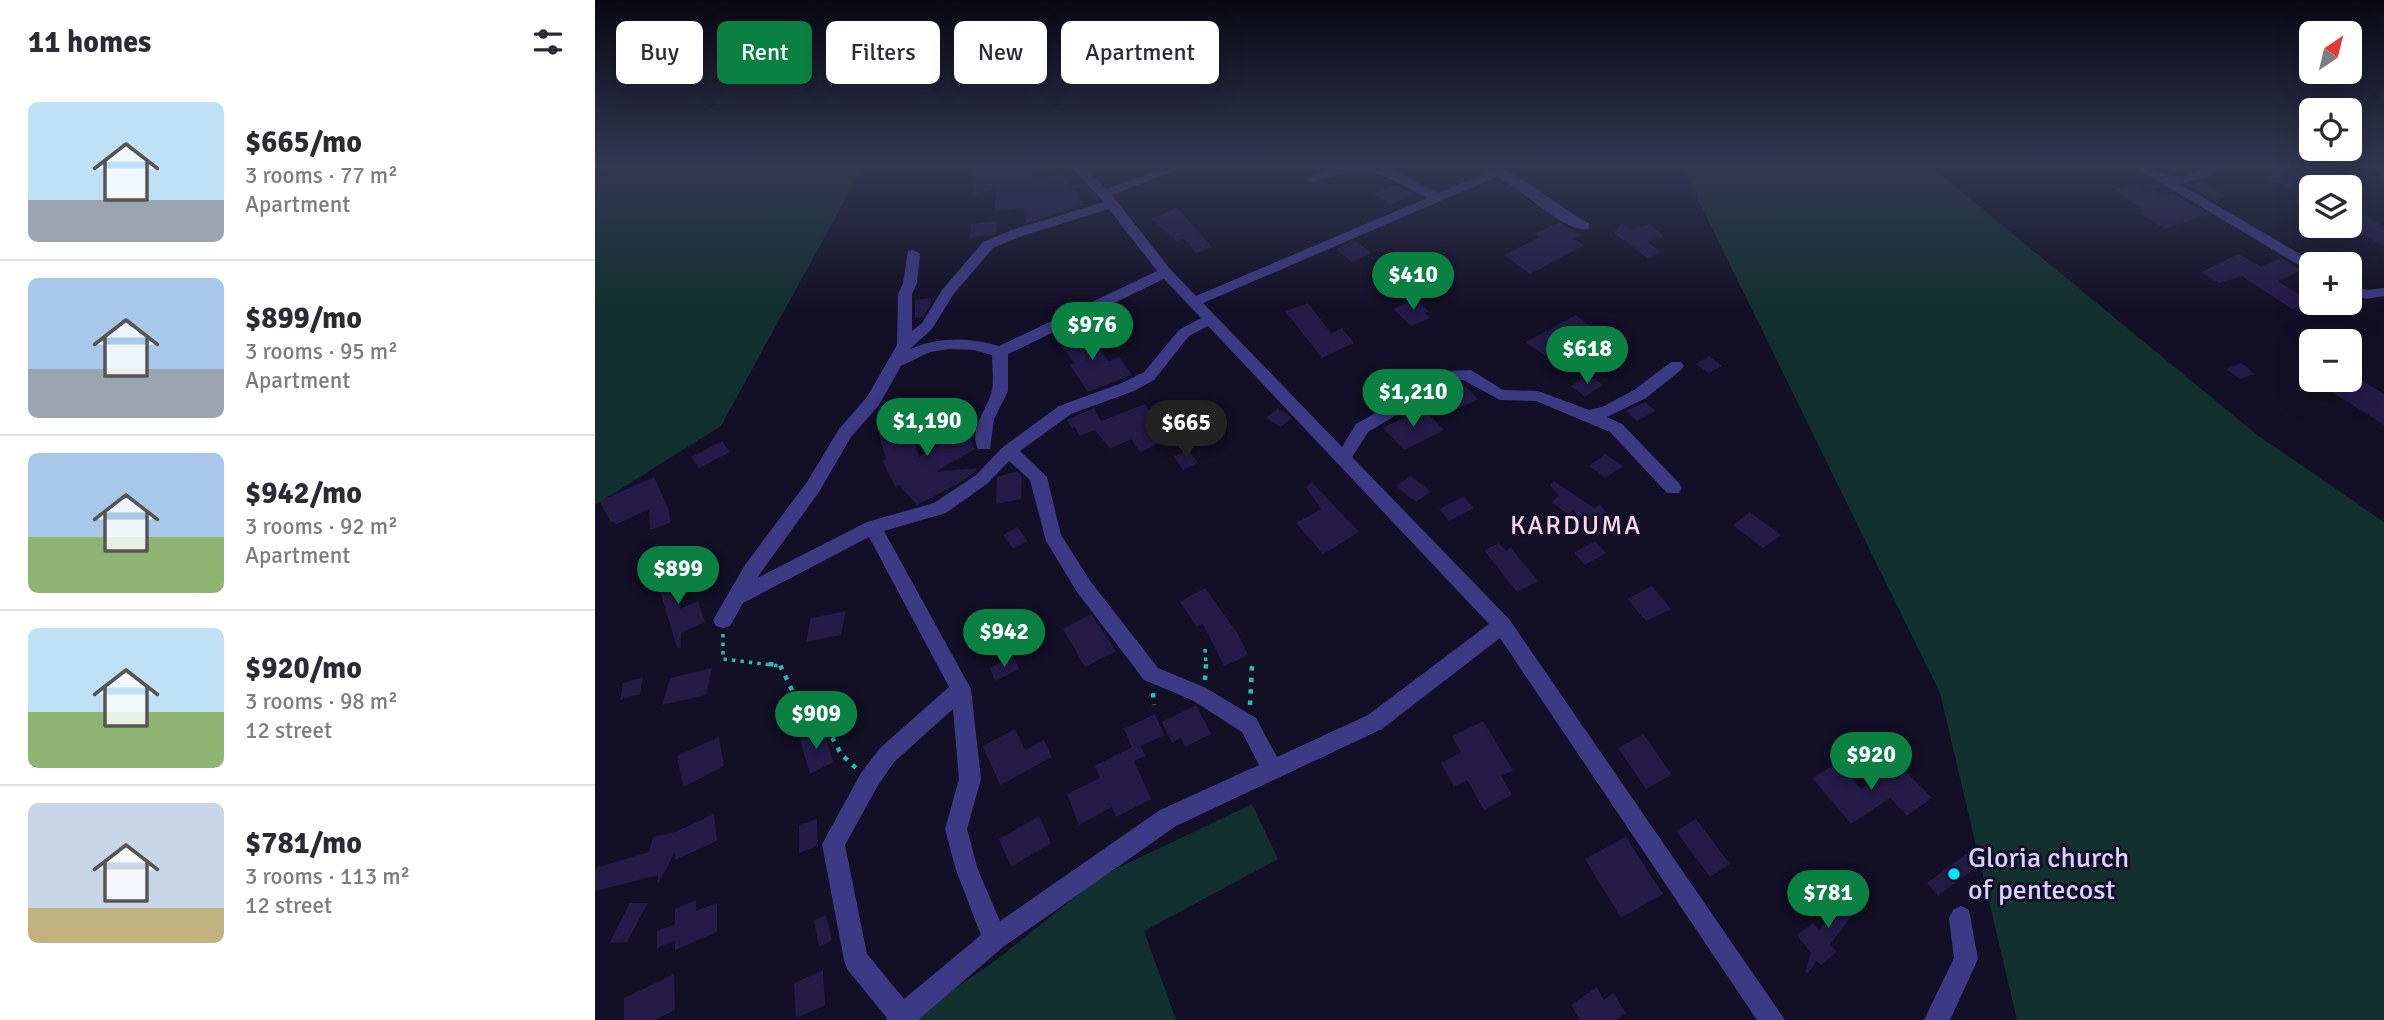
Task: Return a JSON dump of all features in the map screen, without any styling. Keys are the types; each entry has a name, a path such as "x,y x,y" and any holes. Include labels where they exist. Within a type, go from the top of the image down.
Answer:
{"street":[{"path":"723,620 752,570 813,487 845,433 873,401 905,345 927,326 947,293 988,245 1071,213"},
{"path":"1118,213 1165,272 1502,625 1772,1020"},
{"path":"1194,302 1403,213"},
{"path":"1556,213 1584,226"},
{"path":"2219,213 2299,259"},
{"path":"905,345 905,293 910,283 913,254"},
{"path":"894,365 918,349 942,344 975,342 1000,352 1139,287 1165,272"},
{"path":"2362,294 2384,292"},
{"path":"737,597 873,527 940,508 982,479 1009,451 1065,410 1128,387 1149,376 1184,333 1211,319"},
{"path":"985,444 986,419 1000,391 1000,352"},
{"path":"1588,416 1605,412 1640,394 1676,366"},
{"path":"1343,458 1362,428 1449,376 1466,374 1500,395 1538,396 1616,428 1673,488"},
{"path":"1009,451 1038,477 1052,536 1084,587 1151,674 1199,694 1249,725 1272,769"},
{"path":"873,527 961,689 970,779 956,830 967,870 995,939"},
{"path":"961,689 887,755 869,779 833,844 856,960 901,1018 995,939 1168,818 1375,722 1502,625"},
{"path":"1937,1020 1966,959 1961,918"}],"path":[{"path":"723,620 723,659 780,665 801,711 813,726 828,730 841,754 869,779"},
{"path":"1199,694 1207,674 1205,649"},
{"path":"1249,725 1252,665"}],"green space":[{"path":"595,213 838,213 721,426 595,505"},
{"path":"1704,213 1987,213 2256,434 2384,522 2384,1020 2017,1020 1940,693"},
{"path":"1252,804 1278,859 1144,931 1176,1020 909,1020 995,961 1103,875"}],"building":[{"path":"1024,213 1060,213 1026,223"},
{"path":"1166,213 1181,213 1212,247 1196,253 1184,239 1177,241 1151,219"},
{"path":"2139,213 2207,213 2209,214 2165,229"},
{"path":"2362,213 2384,226 2384,246 2362,233"},
{"path":"997,221 996,234 970,238 971,224"},
{"path":"1559,222 1583,236 1573,238 1584,245 1530,274 1504,255 1540,237 1535,234"},
{"path":"1621,223 1631,230 1649,224 1664,236 1647,242 1662,252 1648,259 1614,233"},
{"path":"1356,241 1371,253 1352,262 1336,249"},
{"path":"2239,254 2261,267 2281,258 2299,269 2278,281 2299,294 2299,306 2292,309 2242,276 2219,283 2201,272"},
{"path":"931,298 931,304 923,317 915,318 915,300"},
{"path":"1416,299 1429,312 1425,313 1430,318 1411,326 1393,309"},
{"path":"1308,303 1331,333 1342,328 1354,343 1322,358 1285,311"},
{"path":"1576,315 1598,332 1551,360 1526,342"},
{"path":"1082,330 1109,361 1119,357 1132,375 1088,392 1070,365 1075,363 1056,341"},
{"path":"1709,356 1722,366 1709,373 1696,364"},
{"path":"2241,363 2255,374 2240,379 2226,369"},
{"path":"1589,375 1603,385 1585,397 1571,386"},
{"path":"2362,380 2384,394 2384,425 2332,392 2362,392"},
{"path":"1455,383 1462,383 1478,399 1460,408 1453,401 1444,406 1434,396"},
{"path":"1645,402 1656,411 1637,421 1625,411"},
{"path":"946,404 973,431 970,439 975,449 935,472 977,468 956,485 917,505 899,485 895,486 882,461 886,459 879,434 909,424 919,457 953,438 931,412"},
{"path":"1145,404 1159,425 1152,428 1162,442 1140,452 1131,439 1110,449 1095,430 1079,436 1075,427 1071,428 1067,420 1094,408 1101,421"},
{"path":"1278,408 1292,418 1281,427 1266,418"},
{"path":"1423,409 1444,430 1404,450 1383,428"},
{"path":"722,441 730,452 699,468 691,457"},
{"path":"1189,450 1198,463 1183,470 1174,456"},
{"path":"1605,454 1623,466 1606,478 1589,466"},
{"path":"1017,471 1022,476 1021,499 996,504 997,477"},
{"path":"1411,476 1431,492 1416,502 1396,486"},
{"path":"654,477 669,510 670,523 650,530 649,509 617,524 610,521 600,501"},
{"path":"1554,481 1594,508 1600,505 1617,523 1596,535 1573,510 1568,514 1551,502 1559,496 1550,485"},
{"path":"1312,482 1359,532 1323,554 1296,523 1321,509 1306,487"},
{"path":"1464,496 1474,508 1449,521 1439,509"},
{"path":"1750,512 1781,535 1763,548 1733,525"},
{"path":"1017,527 1028,541 1013,549 1003,535"},
{"path":"1595,541 1606,553 1585,565 1574,553"},
{"path":"1499,543 1506,551 1511,548 1538,581 1517,592 1484,550"},
{"path":"680,569 680,609 698,601 705,622 681,633 681,648 677,648 656,577"},
{"path":"1652,586 1671,609 1646,621 1627,599"},
{"path":"1205,588 1238,634 1248,655 1224,666 1203,624 1197,627 1180,602"},
{"path":"846,611 841,635 806,642 811,618"},
{"path":"1091,614 1116,651 1085,667 1063,629"},
{"path":"1013,656 1019,669 995,681 990,668"},
{"path":"712,668 706,695 662,705 670,678"},
{"path":"643,677 640,694 620,700 623,683"},
{"path":"1196,705 1211,734 1185,747 1181,738 1172,743 1162,722"},
{"path":"1155,714 1164,735 1141,746 1145,756 1134,761 1151,799 1116,817 1112,807 1079,825 1067,794 1100,778 1095,766 1132,747 1124,729"},
{"path":"1483,721 1513,770 1501,776 1512,795 1484,810 1467,780 1454,787 1441,763 1461,753 1452,736"},
{"path":"823,728 833,762 810,774 800,740"},
{"path":"1015,729 1025,750 1044,740 1052,757 1000,785 983,746"},
{"path":"1643,734 1672,775 1646,789 1618,748"},
{"path":"719,737 724,766 683,787 677,756"},
{"path":"1838,762 1861,789 1897,763 1932,798 1907,816 1890,798 1851,824 1812,778"},
{"path":"714,814 717,841 675,860 675,852 658,884 658,875 595,891 595,868 649,852 653,837 675,832"},
{"path":"1039,816 1051,843 1011,867 999,839"},
{"path":"817,819 818,846 799,853 799,825"},
{"path":"1696,819 1730,864 1710,877 1676,831"},
{"path":"1626,837 1663,894 1621,918 1585,859"},
{"name":"Gloria church of pentecost","path":"1969,852 1980,864 1938,896 1927,883"},
{"path":"1836,888 1859,907 1830,944 1837,952 1821,965 1817,961 1808,973 1805,972 1811,953 1797,935 1813,923 1820,931"},
{"path":"696,900 696,911 717,903 717,932 675,950 675,940 657,948 657,931 675,924 675,909"},
{"path":"630,903 648,903 627,942 609,943"},
{"path":"826,915 832,940 819,947 814,921"},
{"path":"823,970 825,1005 796,1018 794,983"},
{"path":"674,974 675,1010 655,1020 624,1020 624,998"},
{"path":"1597,987 1604,1000 1613,993 1626,1013 1616,1020 1580,1020 1571,1005"}],"place":[{"name":"Gloria church of pentecost","path":"1954,874"}],"district":[{"name":"KARDUMA","path":"1576,526"}]}
